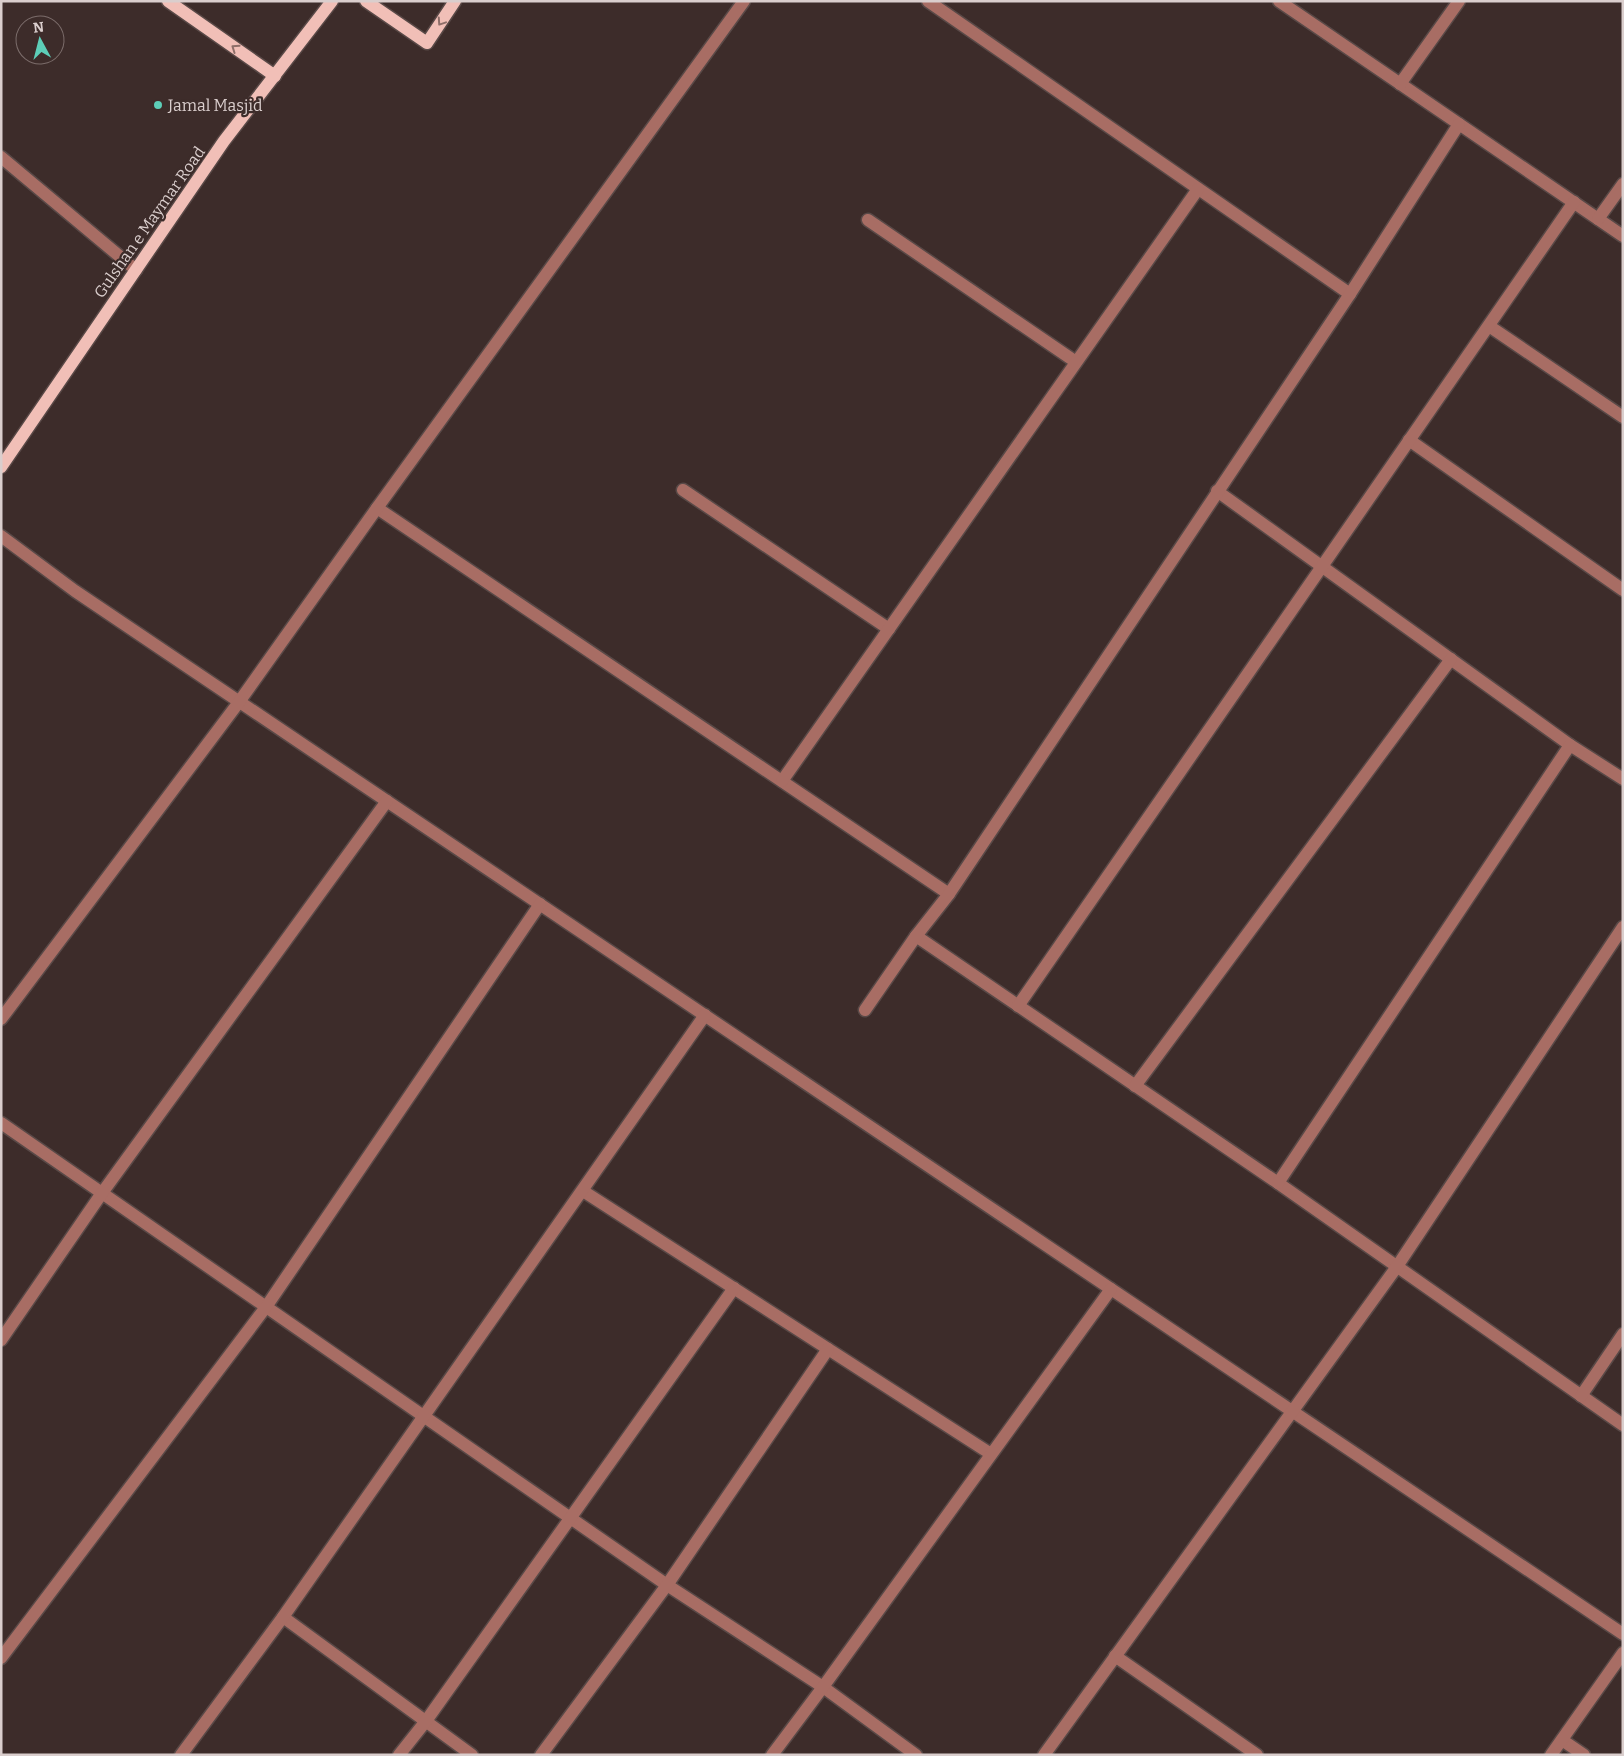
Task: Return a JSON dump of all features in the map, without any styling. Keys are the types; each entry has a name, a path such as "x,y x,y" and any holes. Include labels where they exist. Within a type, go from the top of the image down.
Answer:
{"main road":[{"path":"168,1 275,76"},
{"name":"Gulshan e Maymar Road","path":"1,467 224,141 332,1"},
{"path":"366,1 427,43 455,1"}],"street":[{"path":"1,1019 239,702 744,1"},
{"path":"928,1 1350,294"},
{"path":"1279,1 1623,236"},
{"path":"1400,84 1459,1"},
{"path":"865,1010 916,936 949,894 1350,294 1459,124"},
{"path":"1,157 136,270"},
{"path":"1598,219 1623,184"},
{"path":"782,781 1198,188"},
{"path":"1018,1006 1574,202"},
{"path":"868,220 1076,362"},
{"path":"1489,326 1623,417"},
{"path":"1410,440 1623,590"},
{"path":"684,490 889,629"},
{"path":"1217,491 1570,744 1623,779"},
{"path":"377,508 949,894"},
{"path":"1,536 75,591 1623,1634"},
{"path":"1135,1086 1451,659"},
{"path":"1278,1183 1570,744"},
{"path":"1,1340 102,1193 387,801"},
{"path":"1,1658 266,1307 540,904"},
{"path":"1044,1755 1396,1268 1623,927"},
{"path":"916,936 1278,1183 1396,1268 1623,1425"},
{"path":"181,1755 284,1617 705,1015"},
{"path":"1,1123 668,1585 823,1687 916,1755"},
{"path":"583,1191 992,1454"},
{"path":"399,1755 426,1721 734,1288"},
{"path":"772,1755 1111,1289"},
{"path":"1581,1396 1623,1334"},
{"path":"541,1755 668,1585 828,1349"},
{"path":"284,1617 472,1755"},
{"path":"1551,1755 1623,1653"},
{"path":"1115,1656 1257,1755"},
{"path":"1562,1740 1584,1755"}],"place":[{"name":"Jamal Masjid","path":"158,105"}]}
